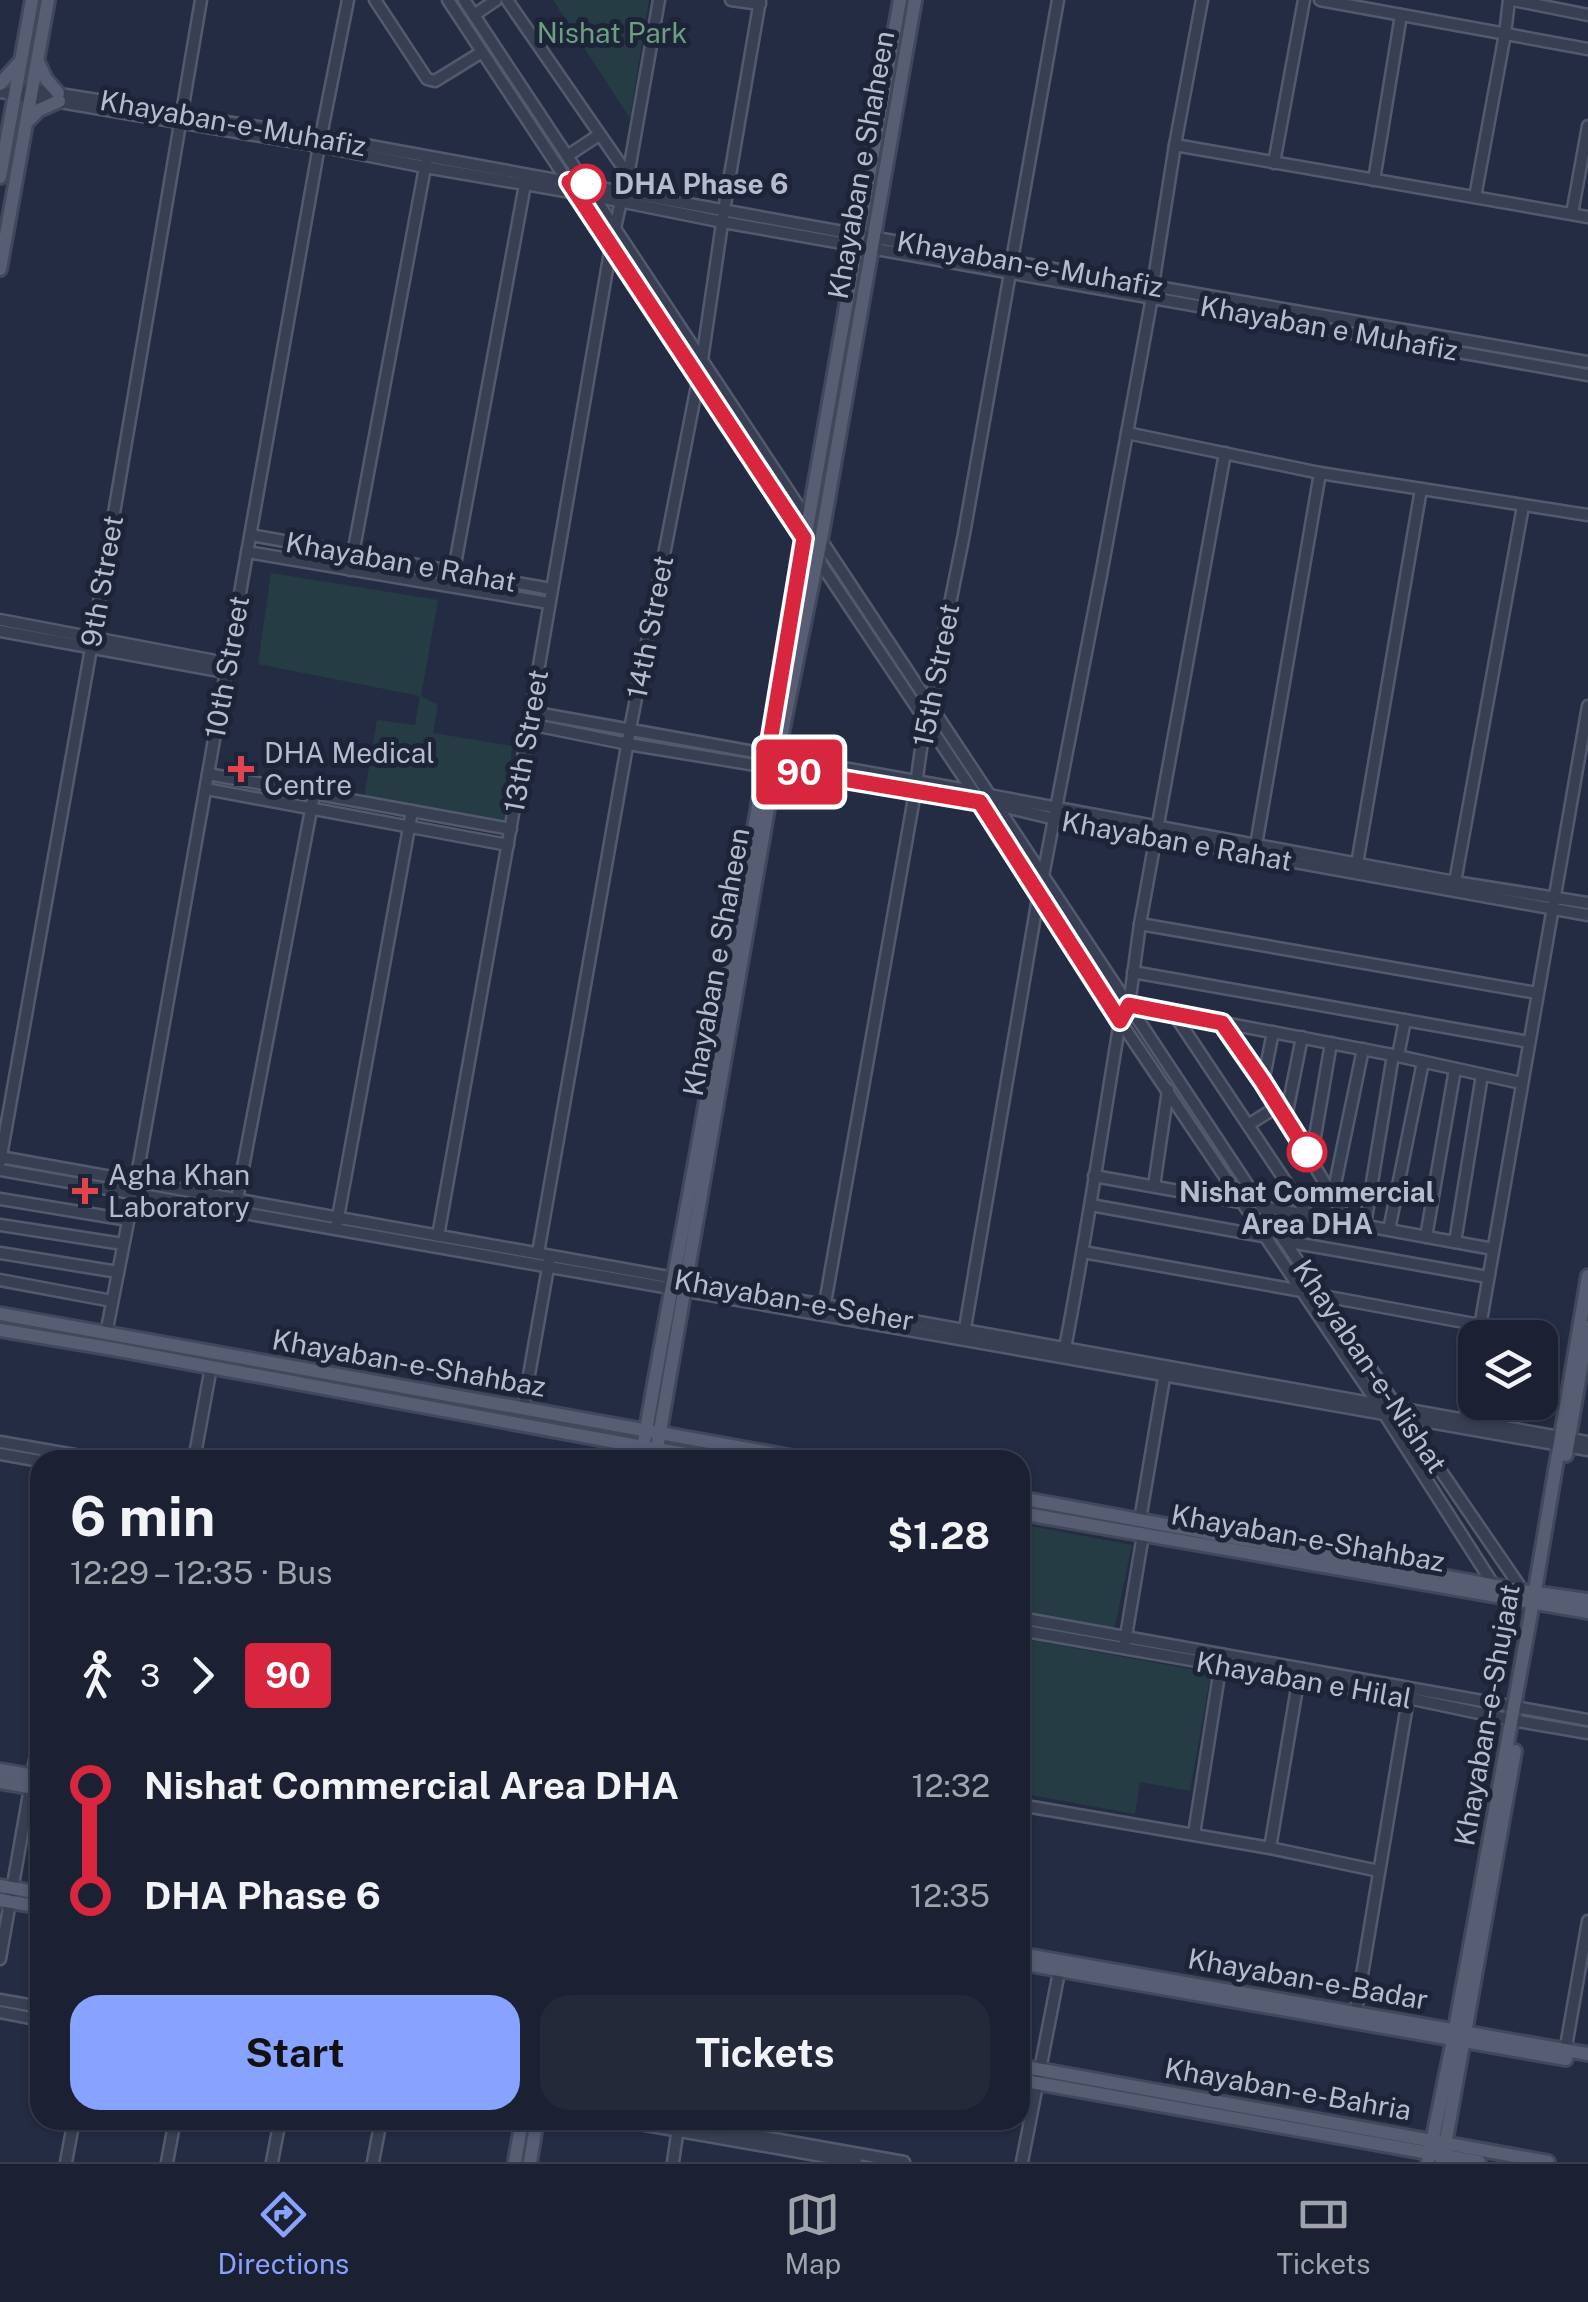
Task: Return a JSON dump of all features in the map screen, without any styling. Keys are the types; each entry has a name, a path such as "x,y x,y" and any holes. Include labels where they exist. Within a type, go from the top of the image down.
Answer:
{"main road":[{"path":"0,177 10,118 5,90 20,61 32,0"},
{"path":"0,269 48,0"},
{"name":"Khayaban e Shaheen","path":"650,1450 771,762 807,519 900,0"},
{"name":"Khayaban e Shaheen","path":"771,762 822,540 915,0"},
{"path":"26,123 58,97 37,60"},
{"path":"1563,1442 1588,1276"},
{"name":"Khayaban-e-Shahbaz","path":"0,1314 753,1450"},
{"path":"1563,1442 1588,1326"},
{"name":"Khayaban-e-Shahbaz","path":"0,1330 211,1367 629,1450"},
{"name":"Khayaban-e-Shujaat","path":"1437,2153 1563,1442"},
{"name":"Khayaban-e-Shahbaz","path":"1030,1500 1494,1584 1588,1612"},
{"name":"Khayaban-e-Shahbaz","path":"1030,1515 1535,1596 1588,1600"},
{"path":"0,1770 30,1780"},
{"path":"0,1782 30,1782"},
{"path":"5,1894 30,1903"},
{"name":"Khayaban-e-Badar","path":"1030,1957 1061,1966 1354,2018 1565,2054 1588,2054"},
{"name":"Khayaban-e-Badar","path":"1030,1964 1061,1966"},
{"name":"Khayaban-e-Badar","path":"1565,2054 1588,2063"},
{"name":"Khayaban-e-Bahria","path":"1030,2072 1479,2162"},
{"name":"Khayaban-e-Bahria","path":"1030,2078 1038,2076"},
{"path":"515,2162 520,2130"},
{"path":"530,2162 535,2130"},
{"name":"Khayaban-e-Bahria","path":"1437,2153 1548,2162"}],"street":[{"name":"9th Street","path":"0,1158 201,0"},
{"name":"10th Street","path":"106,1334 348,0"},
{"path":"375,0 431,81 482,52"},
{"path":"448,0 804,538"},
{"path":"464,0 807,519"},
{"path":"474,15 496,0"},
{"path":"507,0 628,175"},
{"path":"623,197 659,0"},
{"path":"731,0 760,2"},
{"name":"15th Street","path":"824,1310 925,722 964,534 1058,0"},
{"path":"964,1335 1039,895 1127,433 1202,0"},
{"path":"1274,162 1304,0"},
{"path":"1320,0 1376,5 1401,15 1588,49"},
{"path":"1475,197 1511,0 1588,15"},
{"path":"1572,13 1574,0"},
{"name":"14th Street","path":"523,1409 630,729 702,360 760,2"},
{"path":"1374,180 1401,15"},
{"name":"Khayaban-e-Muhafiz","path":"5,90 320,142 526,180 576,194 623,197"},
{"path":"1572,214 1588,126"},
{"path":"567,156 599,135"},
{"path":"1175,145 1588,217"},
{"path":"350,570 426,162"},
{"name":"Khayaban-e-Muhafiz","path":"526,180 586,184 623,197 857,240 1588,362"},
{"path":"451,586 526,180"},
{"name":"13th Street","path":"438,1236 611,246 623,197"},
{"name":"Khayaban e Muhafiz","path":"1228,304 1588,375"},
{"path":"1127,433 1320,473 1588,516"},
{"path":"1066,1348 1120,1021 1129,1005 1140,924 1225,453"},
{"path":"1256,845 1320,473"},
{"path":"1357,864 1421,489"},
{"path":"1455,882 1523,506"},
{"name":"Khayaban e Rahat","path":"250,535 551,590"},
{"name":"Khayaban-e-Nishat","path":"822,540 1321,1296 1535,1596"},
{"path":"247,552 549,603"},
{"name":"Khayaban-e-Nishat","path":"816,558 1494,1584"},
{"path":"0,620 226,668"},
{"path":"0,631 92,642"},
{"path":"1480,1320 1588,706"},
{"path":"530,718 630,729 771,762"},
{"path":"530,718 628,744 771,762"},
{"name":"Khayaban e Rahat","path":"771,762 916,786 980,802 993,800"},
{"path":"208,774 510,830"},
{"name":"Khayaban e Rahat","path":"916,786 972,790 993,800 1056,814 1553,904 1588,903"},
{"path":"206,789 508,845"},
{"path":"237,1200 314,794"},
{"path":"337,1223 412,811"},
{"name":"Khayaban e Rahat","path":"1157,832 1256,845 1455,882 1588,915"},
{"path":"1140,924 1537,993"},
{"path":"1134,972 1529,1042"},
{"path":"1129,1005 1521,1082"},
{"path":"1174,1014 1308,1215"},
{"path":"1365,1225 1405,1020"},
{"path":"1222,1023 1286,1118 1348,1222"},
{"path":"1263,1082 1273,1032"},
{"path":"1286,1118 1302,1037"},
{"path":"1312,1160 1332,1044"},
{"path":"1333,1195 1363,1049"},
{"path":"1389,1230 1422,1062"},
{"path":"1426,1237 1455,1069"},
{"path":"1454,1242 1482,1075"},
{"path":"1154,1186 1168,1090"},
{"path":"1248,1125 1278,1106"},
{"name":"Khayaban-e-Seher","path":"0,1158 237,1200 337,1223 1588,1446"},
{"name":"Khayaban-e-Seher","path":"0,1170 133,1194 438,1236 546,1259"},
{"path":"1094,1176 1492,1249"},
{"path":"0,1199 128,1220"},
{"path":"1092,1205 1488,1277"},
{"path":"0,1226 123,1244"},
{"path":"1084,1252 1300,1291 1458,1327"},
{"path":"0,1253 118,1272"},
{"path":"0,1280 112,1301"},
{"name":"Khayaban-e-Seher","path":"964,1335 1066,1348 1166,1371"},
{"path":"196,1450 211,1367"},
{"path":"1140,1520 1166,1371"},
{"name":"Khayaban-e-Seher","path":"1402,1413 1458,1419"},
{"name":"Khayaban-e-Seher","path":"1464,1420 1563,1442"},
{"path":"0,1442 42,1450"},
{"path":"0,1454 30,1459"},
{"path":"1030,1620 1126,1642 1144,1535"},
{"name":"Khayaban e Hilal","path":"1030,1631 1126,1642 1409,1693 1588,1732"},
{"path":"1194,1834 1222,1660"},
{"path":"1270,1848 1299,1674"},
{"path":"1354,2018 1409,1693"},
{"path":"1517,1715 1588,1720"},
{"path":"0,1959 5,1894 30,1804"},
{"path":"1030,1806 1270,1848 1379,1872"},
{"path":"1565,2054 1588,1920"},
{"path":"1030,2119 1061,1966"},
{"path":"0,2000 30,2005"},
{"path":"0,2012 30,2018"},
{"path":"66,2162 72,2130"},
{"path":"166,2162 173,2130"},
{"path":"272,2162 278,2130"},
{"path":"374,2162 380,2130"},
{"path":"672,2162 675,2130"},
{"path":"703,2130 856,2162"},
{"path":"1022,2162 1028,2130"},
{"path":"818,2155 904,2162"}],"green space":[{"name":"Nishat Park","path":"553,0 649,0 630,118"},
{"path":"271,573 438,600 421,696 438,705 433,733 512,746 504,825 364,798 377,720 415,725 420,696 258,664"},
{"path":"1030,1526 1132,1545 1115,1626 1110,1629 1030,1616"},
{"path":"1030,1640 1211,1673 1190,1791 1140,1782 1135,1814 1030,1795"}],"bus line":[{"name":"90","path":"586,184 569,182 804,538 766,766 980,802 1120,1021 1129,1005 1222,1023 1307,1152"}],"place":[{"name":"DHA Phase 6","path":"586,184"},
{"name":"DHA Medical Centre","path":"241,769"},
{"name":"Nishat Commercial Area DHA","path":"1307,1152"},
{"name":"Agha Khan Laboratory","path":"85,1191"}]}
